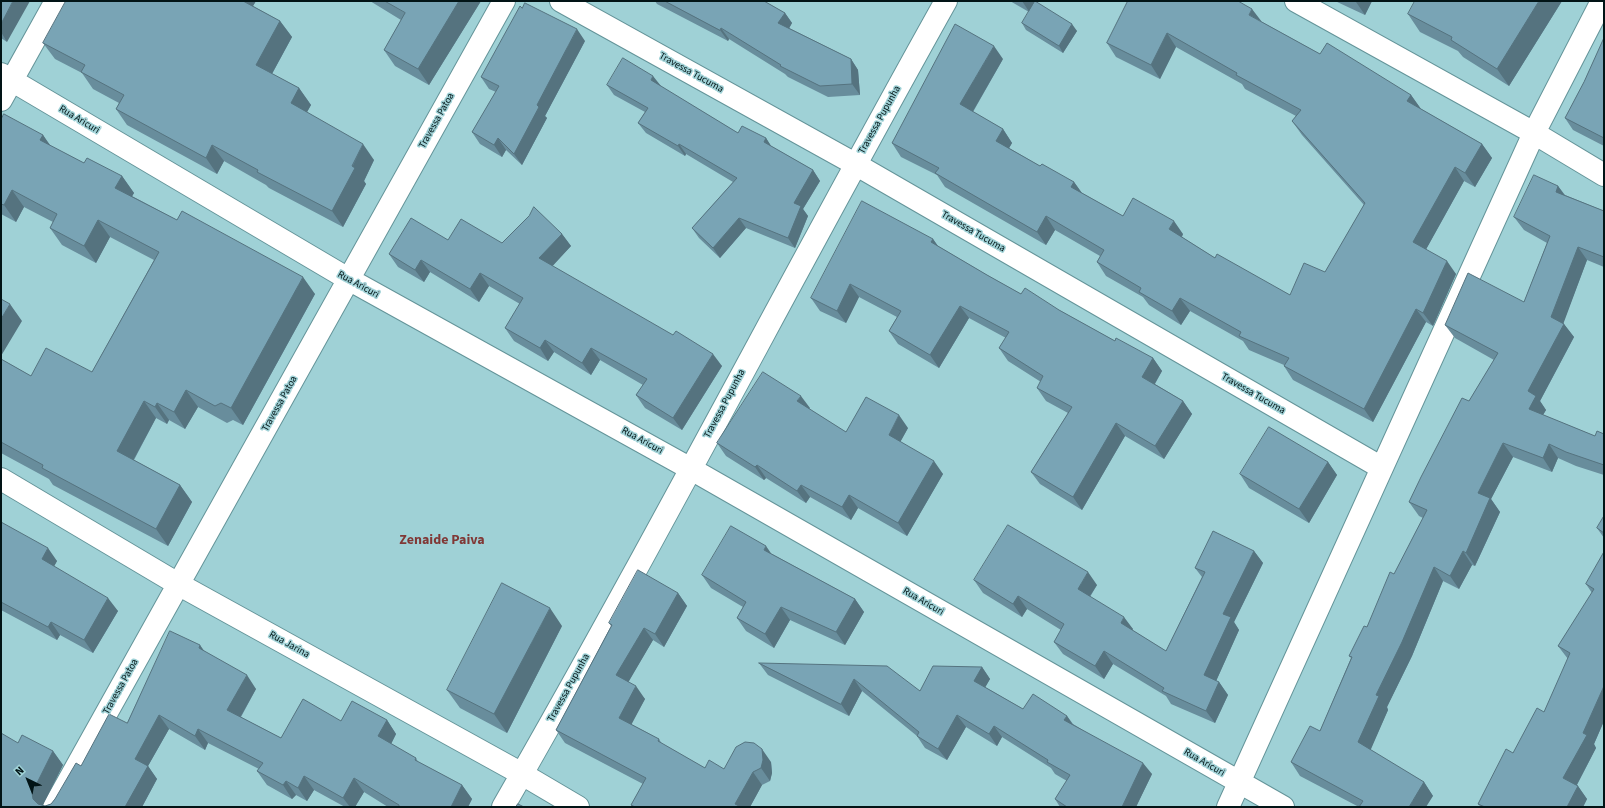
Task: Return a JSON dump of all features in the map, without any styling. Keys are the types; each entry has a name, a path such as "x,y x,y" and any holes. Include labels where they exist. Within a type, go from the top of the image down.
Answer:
{"street":[{"path":"1,100 6,78 56,1"},
{"name":"Travessa Patoa","path":"54,807 350,280 504,1"},
{"name":"Travessa Tucuma","path":"561,1 855,164 1382,468"},
{"name":"Travessa Pupunha","path":"503,807 691,468 855,164 946,1"},
{"path":"1296,1 1534,133 1604,175"},
{"path":"1228,807 1534,133 1602,1"},
{"name":"Rua Aricuri","path":"6,78 350,280 691,468 1283,807"},
{"name":"Rua Jarina","path":"1,479 178,584 522,774 578,807"}],"building":[{"path":"1,1 13,1 1,24"},
{"path":"66,1 243,1 280,21 256,65 299,88 291,103 363,144 352,166 355,168 332,211 257,172 258,170 212,145 206,158 116,109 124,95 81,72 85,65 43,43"},
{"path":"385,1 459,1 418,69 384,50 405,13"},
{"path":"665,1 764,1 785,13 778,23 851,59 852,84 820,86 780,66 781,65 721,28 720,30"},
{"path":"1035,1 1072,24 1059,46 1022,23"},
{"path":"1128,1 1238,1 1252,9 1249,15 1320,54 1327,43 1411,95 1407,101 1482,144 1465,173 1455,167 1413,242 1447,261 1423,313 1416,309 1364,409 1284,366 1289,358 1239,336 1241,332 1180,298 1172,311 1139,292 1141,288 1097,262 1104,250 1046,216 1037,232 935,173 939,168 892,143 955,24 994,46 960,104 1003,129 996,141 1040,166 1042,164 1074,182 1071,187 1123,216 1133,198 1174,221 1169,229 1215,258 1217,254 1290,295 1304,263 1325,272 1365,203 1292,121 1301,110 1236,75 1237,73 1167,33 1151,65 1107,43"},
{"path":"1415,1 1539,1 1497,69 1451,40 1452,37 1408,14"},
{"path":"525,3 577,29 537,105 539,107 514,154 498,138 494,145 472,132 499,86 481,77 520,6 522,8"},
{"path":"1604,38 1604,138 1565,118 1584,82"},
{"path":"623,58 653,76 651,80 738,133 742,126 766,138 764,142 813,170 794,203 801,206 788,238 739,218 713,248 692,228 737,178 679,144 678,146 638,123 648,108 607,85"},
{"path":"4,114 43,135 40,140 84,163 87,158 122,176 115,188 177,220 182,211 303,277 231,408 221,403 215,406 186,390 174,412 157,403 155,407 144,401 117,451 180,485 156,529 42,468 43,465 1,442 1,359 31,376 46,348 92,372 159,252 98,220 84,246 50,228 57,214 12,190 4,205 1,204 1,120"},
{"path":"1534,175 1558,186 1556,192 1604,211 1604,257 1578,247 1551,317 1564,324 1528,391 1536,396 1529,409 1595,436 1597,431 1604,434 1604,465 1566,452 1549,444 1543,458 1503,443 1478,493 1490,498 1466,553 1463,551 1450,576 1434,567 1402,642 1376,695 1379,696 1358,742 1424,782 1409,807 1359,807 1363,801 1291,762 1310,726 1320,731 1352,657 1349,656 1364,626 1367,627 1390,572 1394,574 1427,510 1409,502 1421,477 1462,398 1469,401 1498,353 1445,325 1468,273 1524,302 1550,236 1514,217"},
{"path":"862,201 933,239 931,242 1021,294 1025,288 1059,310 1115,341 1116,338 1153,358 1142,377 1183,401 1155,446 1116,423 1073,497 1031,472 1072,407 1037,388 1043,376 999,348 1009,332 960,306 930,355 889,331 901,311 850,284 837,311 811,298"},
{"path":"534,207 562,234 539,258 673,335 676,331 713,354 673,418 636,395 647,379 591,348 582,363 545,340 540,348 505,328 523,298 480,273 470,289 421,260 415,270 389,254 411,218 448,240 461,219 502,243 529,216"},
{"path":"1,299 10,304 1,319"},
{"path":"763,372 801,396 797,401 846,432 866,397 899,415 889,435 934,461 898,523 849,495 842,507 801,485 797,491 757,465 755,467 717,443"},
{"path":"1269,427 1328,462 1299,509 1240,474"},
{"path":"1604,516 1604,533 1597,528"},
{"path":"1,522 48,548 42,559 108,598 84,640 51,622 48,627 1,602"},
{"path":"1008,525 1088,572 1078,589 1124,617 1121,623 1166,651 1205,572 1195,568 1213,531 1254,551 1223,614 1231,617 1204,675 1219,682 1206,711 1162,691 1164,688 1104,651 1095,666 1054,642 1064,624 1018,596 1013,604 974,580"},
{"path":"731,526 766,546 764,550 855,599 836,632 781,607 765,634 737,618 746,602 702,575"},
{"path":"1604,552 1604,686 1583,733 1587,735 1563,778 1578,786 1567,807 1485,807 1478,804 1506,749 1513,753 1537,708 1544,712 1570,653 1558,646 1594,589 1586,584"},
{"path":"638,570 678,593 655,634 644,628 616,675 636,686 619,718 659,739 658,741 705,768 709,760 724,769 736,747 745,742 754,743 762,749 763,760 761,768 753,772 735,804 741,807 635,807 631,805 646,778 556,730 612,625 609,623"},
{"path":"502,583 550,608 494,714 447,690"},
{"path":"170,631 200,645 199,648 247,675 227,710 281,738 303,699 341,721 352,701 387,720 378,736 416,758 415,760 462,785 451,807 399,807 399,805 354,778 343,798 304,776 298,788 286,781 283,785 257,771 263,763 198,729 195,736 159,715 135,759 148,766 125,807 1,807 1,733 18,743 22,735 53,751 32,793 33,799 38,804 45,806 51,804 76,763 81,766 109,714 127,723"},
{"path":"759,663 887,666 920,691 933,666 982,667 974,681 1023,709 1033,694 1067,716 1064,720 1143,763 1122,807 1067,807 1055,799 1070,775 1047,762 1048,760 994,726 989,734 957,715 938,749 917,736 919,732 854,679 841,704"},
{"path":"518,804 524,807 516,807"}],"district":[{"name":"Zenaide Paiva","path":"442,541"}]}
